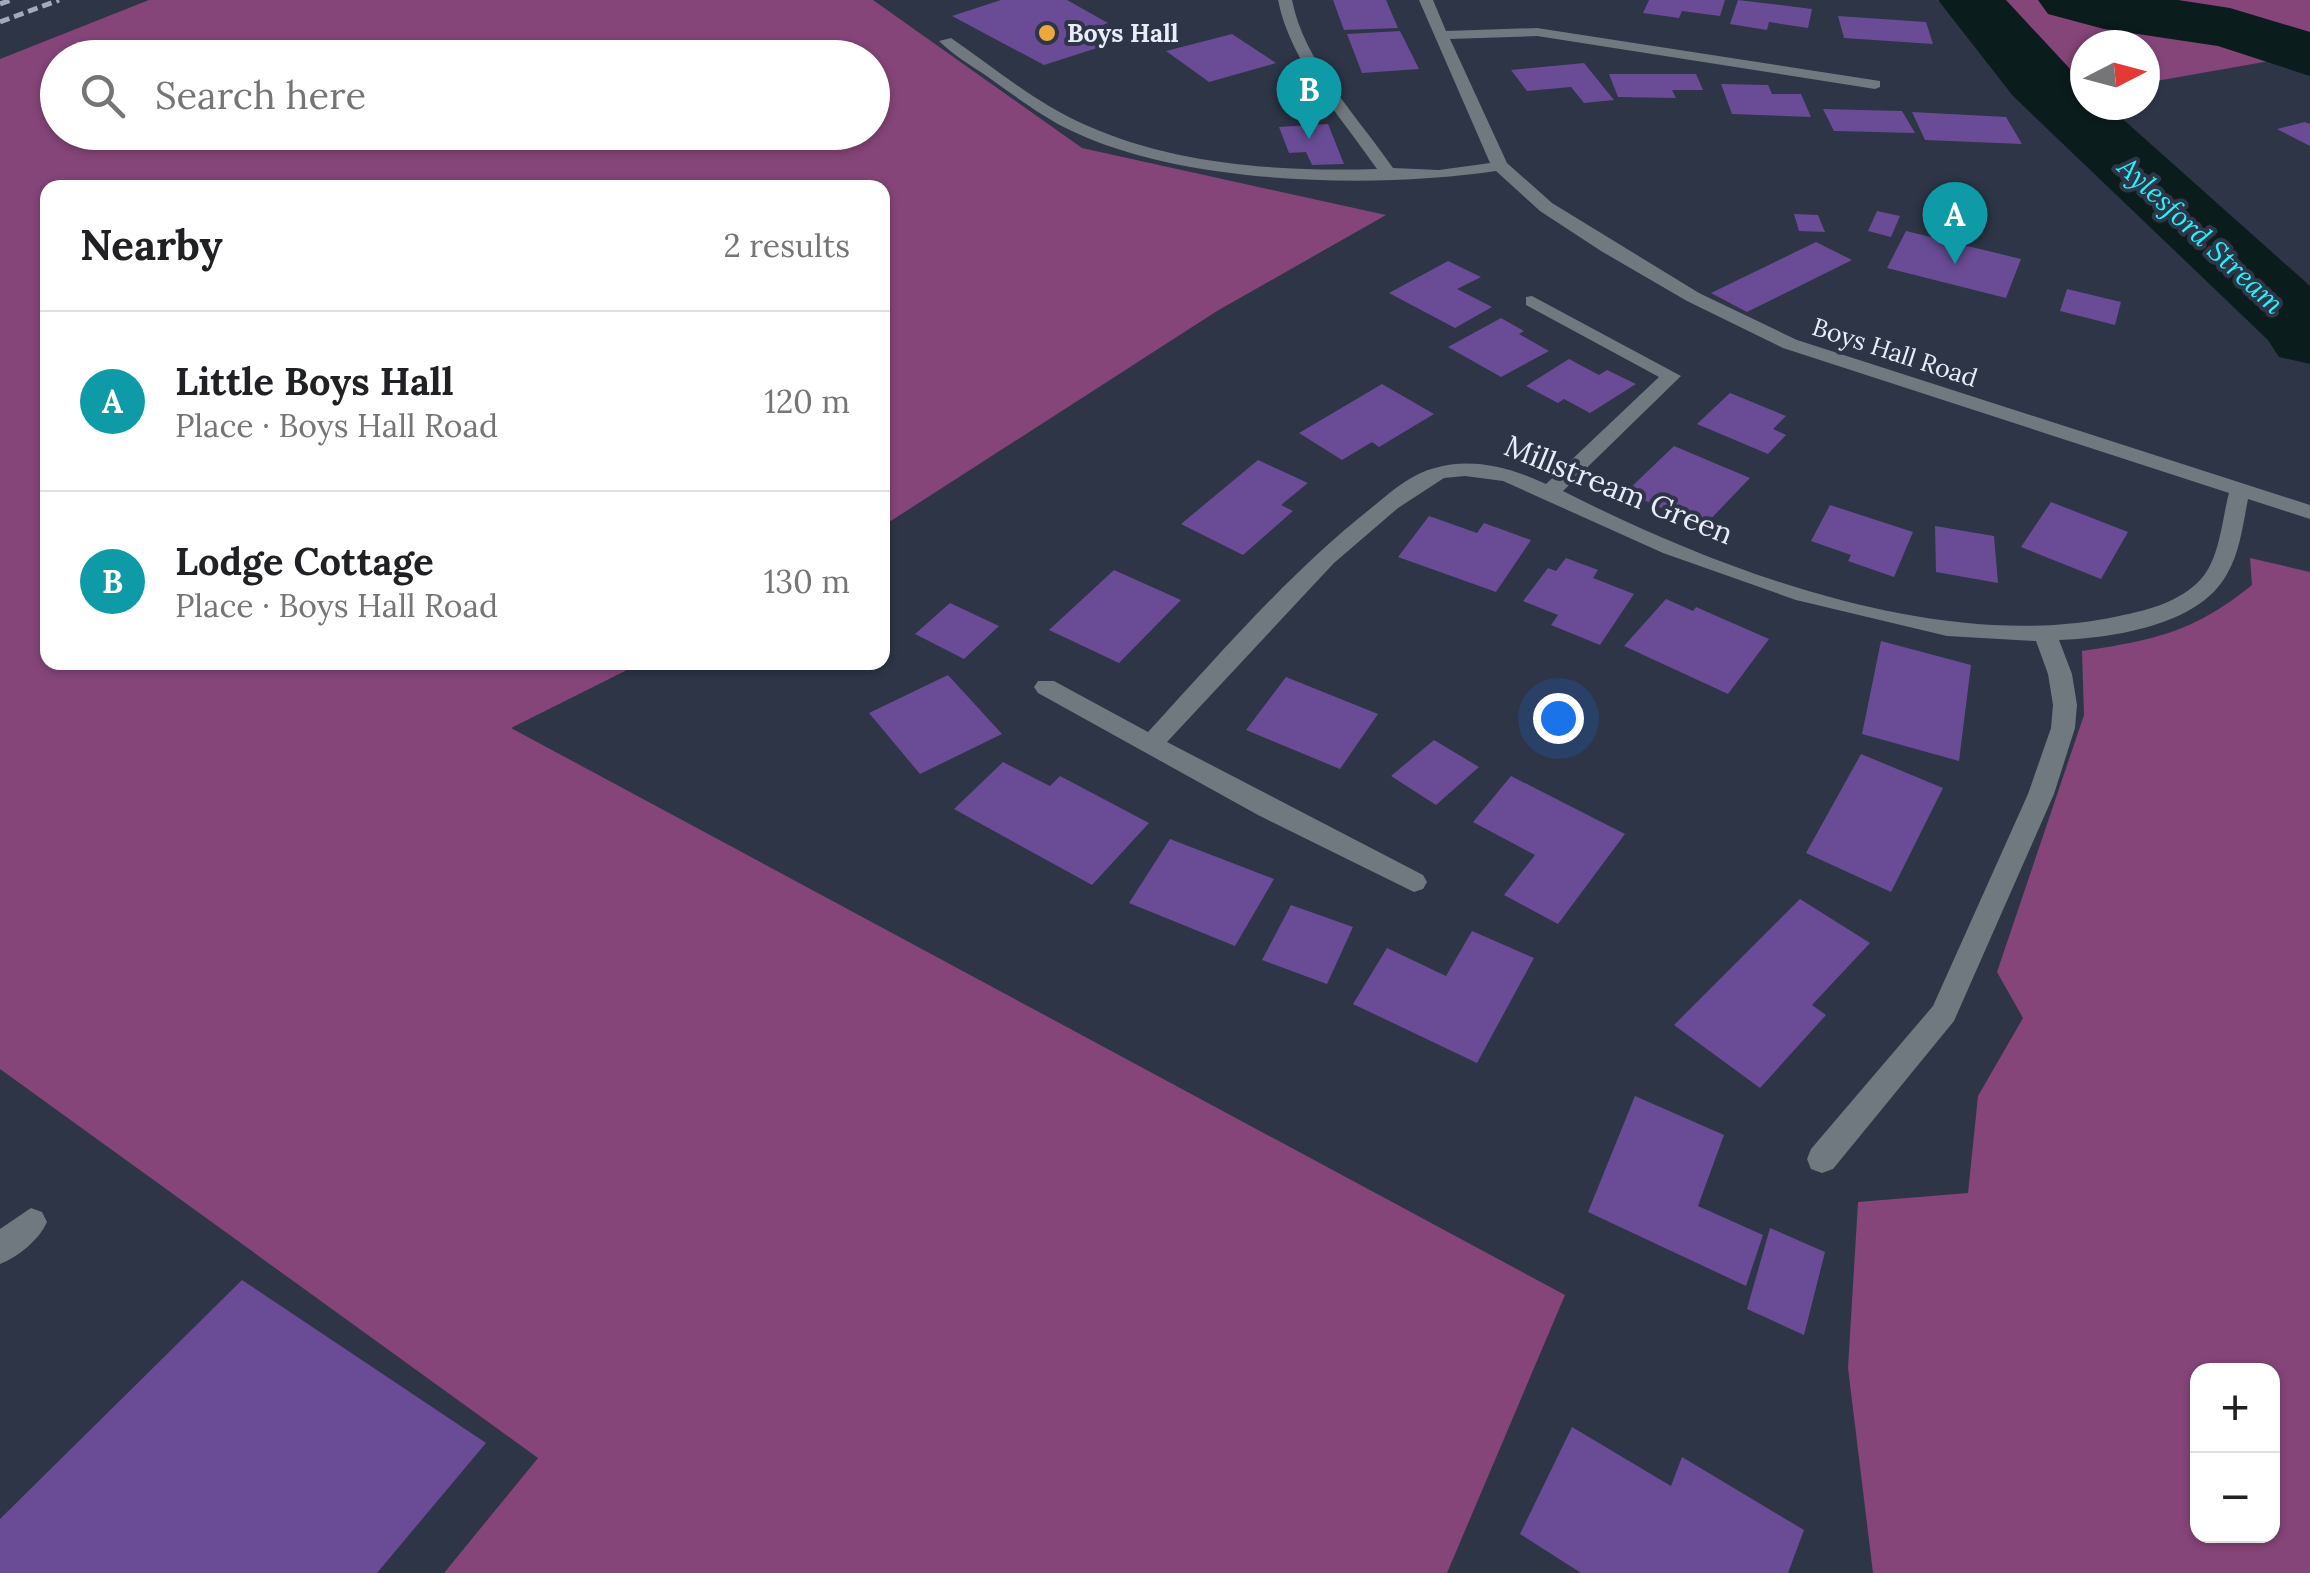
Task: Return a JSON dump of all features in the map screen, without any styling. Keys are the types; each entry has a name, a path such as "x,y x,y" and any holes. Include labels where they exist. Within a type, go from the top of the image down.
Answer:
{"street":[{"path":"1285,0 1284,13 1298,40 1388,173"},
{"name":"Boys Hall Road","path":"1426,0 1500,166 1546,207 1607,247 1694,297 1790,344 2310,512"},
{"path":"1442,34 1537,32 1816,68 1875,84"},
{"path":"946,41 1080,129 1170,157 1240,168 1352,176 1439,175 1500,166"},
{"path":"1532,301 1671,376 1549,493"},
{"name":"Millstream Green","path":"1152,745 1346,538 1408,490 1437,473 1472,468 1508,473 1611,523 1764,581 1874,613 1960,631 2045,635 2118,628 2172,610 2196,596 2222,568 2240,489"},
{"path":"1822,1159 1944,1013 2040,794 2063,728 2065,704 2060,674 2045,635"},
{"path":"1046,686 1267,808 1414,882"},
{"path":"0,1249 31,1222"}],"shaded area":[{"path":"149,0 873,0 1082,148 1386,215 1217,311 890,521 890,180 40,180 40,670 627,670 511,728 1565,1295 1447,1573 444,1573 538,1458 0,1069 0,59 40,43 40,150 890,150 890,40 48,40"},
{"path":"1937,0 2310,0 2310,54 2160,80 2160,30 2070,30 2067,97"},
{"path":"2250,558 2310,572 2310,1573 1873,1573 1848,1368 1858,1202 1968,1193 1978,1096 2023,1018 1997,972 2084,715 2082,651 2173,632 2231,601 2252,585"}],"building":[{"name":"Boys Hall","path":"1001,0 1067,0 1108,23 1100,26 1122,40 1044,65 952,16"},
{"path":"1333,0 1386,0 1398,28 1344,30"},
{"path":"1649,0 1725,0 1720,16 1682,11 1679,18 1643,13"},
{"path":"1738,0 1812,9 1808,28 1769,22 1767,30 1730,24"},
{"path":"1838,16 1926,22 1933,44 1844,38"},
{"path":"1400,31 1419,69 1362,73 1347,34"},
{"path":"1232,34 1276,63 1209,82 1166,51"},
{"path":"1584,63 1614,100 1584,103 1571,87 1527,91 1511,70"},
{"path":"1609,74 1696,74 1703,90 1672,90 1676,98 1618,97"},
{"path":"1721,84 1768,85 1772,94 1801,94 1811,117 1732,114"},
{"path":"1823,109 1902,111 1915,133 1834,131"},
{"path":"1912,112 2006,117 2022,144 1925,140"},
{"path":"1328,124 1344,164 1312,165 1306,152 1289,153 1279,127"},
{"path":"2310,124 2310,146 2277,129"},
{"path":"1877,211 1900,216 1891,237 1868,231"},
{"path":"1794,214 1818,215 1825,232 1799,231"},
{"path":"1906,231 2021,259 2006,298 1887,268"},
{"path":"1816,242 1852,260 1747,312 1711,293"},
{"path":"1448,261 1481,277 1457,289 1492,307 1455,328 1389,293"},
{"path":"2067,289 2121,302 2115,325 2060,311"},
{"path":"1501,318 1549,351 1501,377 1448,347"},
{"path":"1569,359 1599,375 1607,370 1636,384 1590,413 1564,399 1558,403 1526,386"},
{"path":"1382,384 1434,414 1379,447 1372,442 1342,460 1299,433"},
{"path":"1730,393 1786,416 1773,429 1786,435 1768,454 1697,424"},
{"path":"1674,446 1750,478 1703,527 1626,492"},
{"path":"1258,460 1308,483 1281,505 1293,511 1243,555 1181,524"},
{"path":"2051,502 2128,532 2101,579 2021,547"},
{"path":"1830,505 1913,532 1894,577 1848,561 1851,555 1811,541"},
{"path":"1429,516 1477,533 1484,523 1531,540 1496,592 1398,557"},
{"path":"1935,526 1994,536 1998,583 1936,572"},
{"path":"1566,558 1598,570 1593,578 1634,594 1600,645 1551,625 1558,615 1523,601 1548,568 1556,571"},
{"path":"1114,570 1181,600 1119,663 1049,630"},
{"path":"1666,599 1693,611 1696,607 1769,639 1728,694 1624,646"},
{"path":"950,603 999,626 964,659 915,634"},
{"path":"1881,641 1971,665 1959,761 1862,734"},
{"path":"948,675 1002,734 920,774 869,713"},
{"path":"1286,677 1378,714 1340,769 1246,730"},
{"path":"1434,740 1479,767 1436,805 1391,776"},
{"path":"1861,754 1943,788 1891,892 1806,853"},
{"path":"1003,762 1050,786 1060,776 1149,823 1092,885 954,809"},
{"path":"1511,776 1625,834 1558,924 1504,895 1535,855 1473,822"},
{"path":"1170,839 1274,879 1235,946 1129,903"},
{"path":"1800,899 1870,943 1812,1005 1826,1015 1760,1088 1674,1025"},
{"path":"1291,905 1353,927 1327,984 1262,960"},
{"path":"1472,931 1534,958 1477,1063 1353,1004 1387,948 1446,976"},
{"path":"1635,1096 1724,1135 1698,1206 1763,1235 1746,1286 1588,1212"},
{"path":"1770,1228 1825,1252 1804,1335 1747,1309"},
{"path":"242,1280 486,1443 377,1573 0,1573 0,1519"},
{"path":"1572,1427 1671,1486 1682,1457 1804,1530 1788,1573 1581,1573 1520,1534"}],"waterway":[{"name":"Aylesford Stream","path":"1971,0 2038,81 2305,328 2310,338"},
{"path":"2071,0 2104,9 2230,28 2310,55"}],"railway":[{"path":"0,4 11,0"},
{"path":"0,22 59,0"}],"place":[{"name":"Boys Hall","path":"1047,33"},
{"name":"Lodge Cottage","path":"1309,139"},
{"name":"Little Boys Hall","path":"1955,264"}]}
